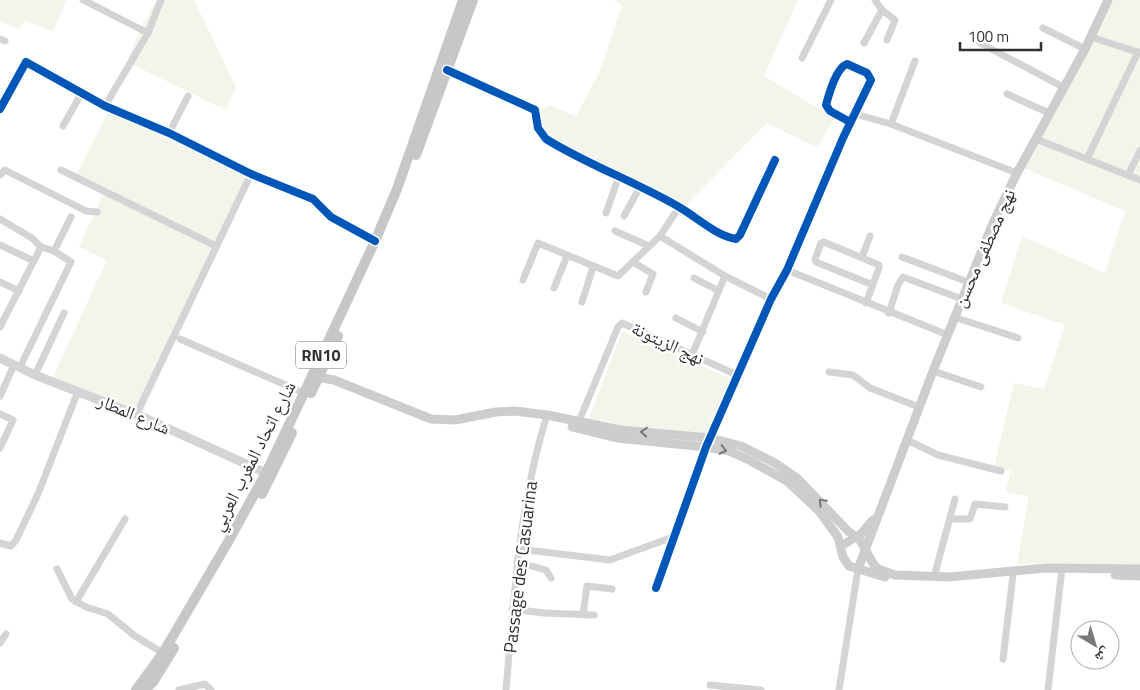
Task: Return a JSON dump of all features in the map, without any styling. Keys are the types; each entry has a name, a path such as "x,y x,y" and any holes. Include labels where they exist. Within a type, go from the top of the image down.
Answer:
{"main road":[{"name":"شارع اتحاد المغرب العربي","path":"320,367 397,189 463,0"},
{"name":"شارع اتحاد المغرب العربي","path":"143,689 162,668 272,476 315,377 380,244 473,0"},
{"name":"نهج مصطفى محسن","path":"858,569 968,282 1017,173 1085,49 1108,0"},
{"path":"320,367 334,380"},
{"name":"شارع اتحاد المغرب العربي","path":"143,689 266,473 304,393 315,377"},
{"path":"315,377 334,380 431,420 455,420 505,411 544,416 617,438 708,442 741,446 791,473 856,536 863,544 874,565 883,572 895,575 934,577 1062,571 1140,570"},
{"path":"708,442 787,481 819,511 832,528 846,562 858,569 894,579 922,581 968,580 1062,571 1140,576"},
{"name":"نهج مصطفى محسن","path":"841,546 870,526 882,505"}],"street":[{"path":"83,0 93,2 148,33"},
{"path":"105,106 148,33 161,0"},
{"path":"802,58 831,0"},
{"path":"875,0 882,10 895,20 887,40"},
{"path":"864,43 882,10"},
{"path":"1042,28 1085,49"},
{"path":"1087,159 1139,53 1091,37"},
{"path":"980,43 1063,87"},
{"path":"891,124 915,61"},
{"path":"0,109 26,62 105,106 169,133 251,174 313,199 334,219 375,241"},
{"path":"656,588 708,442 771,299 787,270 818,194 871,77 867,72 844,64 826,105 830,111 850,122"},
{"path":"447,70 535,110 538,128 546,139 679,207 718,232 737,238 774,160"},
{"path":"63,126 81,94"},
{"path":"1007,94 1049,113"},
{"path":"169,133 188,96"},
{"path":"855,114 891,124 1017,173"},
{"path":"1036,139 1140,180"},
{"path":"1128,175 1140,151"},
{"path":"0,175 5,170 86,211 97,212"},
{"path":"61,170 216,246"},
{"path":"136,415 251,174"},
{"path":"606,213 619,176"},
{"path":"624,216 640,187"},
{"path":"523,280 538,243 618,276 660,236 679,207"},
{"path":"54,251 71,216"},
{"path":"0,220 32,238 41,247 69,259 71,263 0,396"},
{"path":"615,232 649,246"},
{"path":"660,236 725,276 771,299"},
{"path":"862,257 870,236"},
{"path":"866,303 873,285 879,266 862,257 824,242 821,243 815,259 816,262 873,285"},
{"path":"0,245 34,261"},
{"path":"0,327 41,247"},
{"path":"554,288 567,256"},
{"path":"902,258 968,282"},
{"path":"634,262 653,274 646,292"},
{"path":"582,302 593,267"},
{"path":"787,270 889,313 948,335"},
{"path":"692,355 725,276"},
{"path":"889,313 898,285 903,277 962,299"},
{"path":"694,278 719,291"},
{"path":"0,282 19,291"},
{"path":"36,375 64,313"},
{"path":"954,317 1018,338"},
{"path":"676,318 703,332"},
{"name":"نهج الزيتونة","path":"577,425 620,324 624,323 633,326 737,375"},
{"path":"180,339 304,393"},
{"name":"شارع المطار","path":"0,358 36,375 136,415 266,473"},
{"path":"933,371 981,387"},
{"path":"829,372 853,375 870,388 920,407"},
{"path":"0,543 10,546 26,520 78,391"},
{"path":"0,414 13,420 0,448"},
{"name":"Passage des Casuarina","path":"506,690 519,549 544,416"},
{"path":"907,440 938,455 1001,471"},
{"path":"934,577 955,499"},
{"path":"950,519 970,519 975,504 1005,507"},
{"path":"76,602 125,519"},
{"path":"519,549 610,560 673,537"},
{"path":"518,562 546,570 551,578"},
{"path":"57,569 69,596 76,602 108,614 141,640 164,653"},
{"path":"839,690 858,569"},
{"path":"1048,690 1062,571"},
{"path":"1003,659 1013,575"},
{"path":"583,614 588,586 612,589"},
{"path":"512,609 544,613 594,614"},
{"path":"0,643 6,634"},
{"path":"179,690 204,684 210,690"},
{"path":"710,685 761,690"}],"shaded area":[{"path":"0,0 67,0 53,31 24,21 19,29 0,21"},
{"path":"156,0 194,0 236,87 226,110 127,62 138,34"},
{"path":"613,0 798,0 764,76 834,118 818,148 767,123 684,207 551,137 543,128 539,112 551,105 576,117 601,69 622,5"},
{"path":"1111,0 1140,0 1140,568 1046,563 1017,564 1029,497 1005,492 1011,471 994,467 1014,383 1044,389 1065,325 1001,303 1022,236 1105,273 1125,211 1024,168"},
{"path":"108,112 252,179 142,413 53,377 107,260 79,247 105,191 76,175"},
{"path":"622,331 731,379 707,434 632,430 588,421"}],"cycle path":[{"path":"0,109 26,62 105,106 169,133 251,174 313,199 331,217 375,241"},
{"path":"656,588 706,447 771,299 787,270 843,138 871,80 867,73 847,64 843,66 836,76 826,105 830,111 850,122"},
{"path":"447,70 535,110 538,128 546,139 578,157 663,198 728,237 736,239 740,235 775,160"}]}
